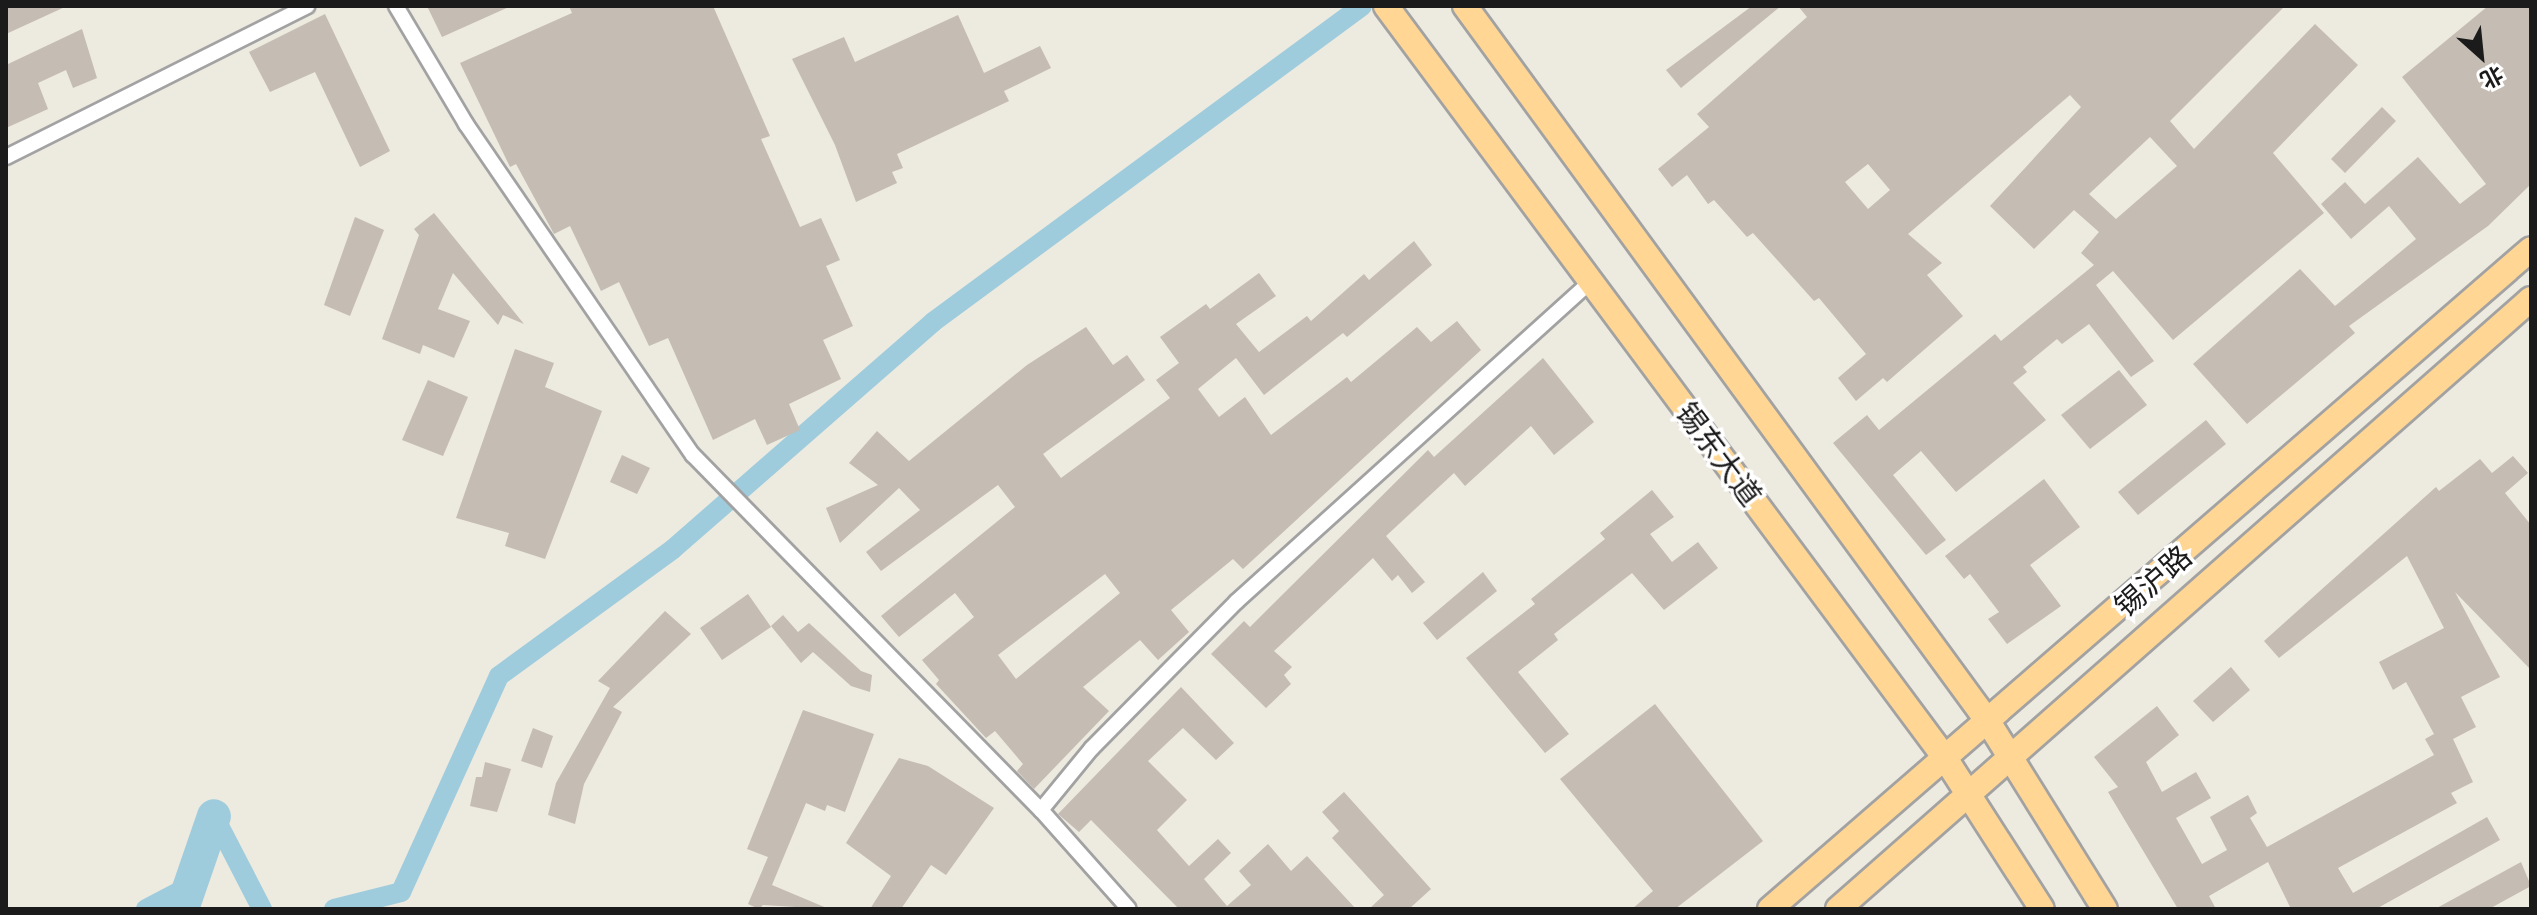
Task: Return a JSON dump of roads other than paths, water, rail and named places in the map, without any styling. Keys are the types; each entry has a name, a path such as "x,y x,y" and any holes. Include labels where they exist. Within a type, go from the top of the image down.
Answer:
{"main road":[{"name":"锡东大道","path":"1386,6 1945,758 2042,909"},
{"name":"锡东大道","path":"1465,6 1989,723 2105,909"},
{"name":"锡沪路","path":"1770,909 1989,723 2531,249"},
{"name":"锡沪路","path":"1838,909 1970,797 2010,756 2531,299"}],"street":[{"path":"6,157 307,6"},
{"path":"396,6 466,124 693,455 1041,810 1129,909"},
{"path":"1041,810 1092,748 1236,602 1591,281"}],"waterway":[{"path":"334,909 401,892 499,676 673,549 933,322 1362,6"},
{"path":"214,816 262,909"},
{"path":"182,909 214,816"},
{"path":"146,909 190,886"}]}
